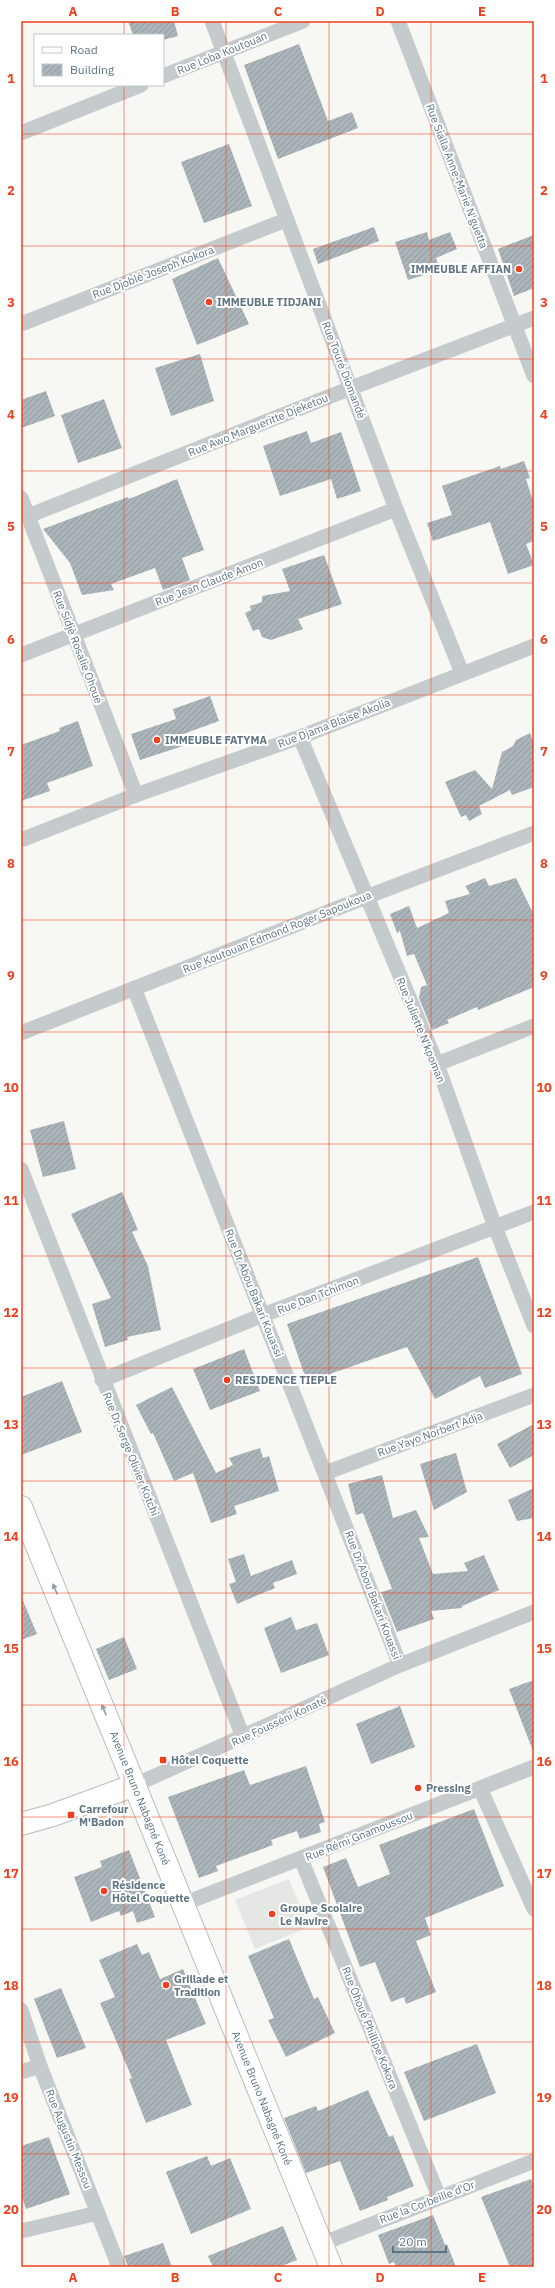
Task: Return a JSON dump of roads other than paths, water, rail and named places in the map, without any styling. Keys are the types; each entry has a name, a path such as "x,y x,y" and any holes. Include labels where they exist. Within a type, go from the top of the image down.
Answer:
{"street":[{"name":"Rue Touré Diomandé","path":"212,21 225,52 286,220 396,509 462,673"},
{"name":"Rue Loba Koutouan","path":"164,76 303,21"},
{"name":"Rue Sialla Anne-Marie N'guetta","path":"398,21 534,376"},
{"path":"21,133 138,86"},
{"name":"Rue Djoblé Joseph Kokora","path":"21,324 286,220"},
{"name":"Rue Awo Margueritte Djeketou","path":"28,516 351,388 534,318"},
{"name":"Rue Sidjè Rosalie Ohoué","path":"21,498 136,795"},
{"name":"Rue Jean Claude Amon","path":"21,655 396,509"},
{"name":"Rue Djama Blaise Akolia","path":"21,840 136,795 300,737 534,646"},
{"name":"Rue Juliette N'kpoman","path":"300,737 436,1064 495,1227 534,1326"},
{"name":"Rue Koutouan Edmond Roger Sapoukoua","path":"21,1033 366,897 534,833"},
{"name":"Rue Dr Abou Bakari Kouassi","path":"134,988 400,1665"},
{"path":"436,1064 534,1026"},
{"name":"Rue Dr Serge Olivier Kotchi","path":"21,1169 102,1380 243,1737"},
{"name":"Rue Dan Tchimon","path":"102,1380 263,1315 534,1212"},
{"name":"Rue Yayo Norbert Adja","path":"325,1473 534,1395"},
{"name":"Avenue Bruno Nabagné Koné","path":"21,1507 331,2267"},
{"name":"Rue Fousséni Konaté","path":"21,1824 53,1815 135,1785 400,1665 534,1612"},
{"name":"Rue Rémi Gnamoussou","path":"184,1904 534,1767"},
{"path":"480,1788 534,1909"},
{"name":"Rue Ohoué Phillipe Kokora","path":"301,1859 439,2197"},
{"name":"Rue Augustin Messou","path":"21,2010 40,2066 119,2267"},
{"path":"21,2072 40,2066"},
{"name":"Rue la Corbeille d'Or","path":"321,2244 534,2161"},
{"path":"21,2231 98,2212"}],"place":[{"name":"IMMEUBLE AFFIAN","path":"519,269"},
{"name":"IMMEUBLE TIDJANI","path":"209,302"},
{"name":"IMMEUBLE FATYMA","path":"157,740"},
{"name":"RESIDENCE TIEPLE","path":"227,1380"},
{"name":"Hôtel Coquette","path":"163,1760"},
{"name":"Pressing","path":"418,1788"},
{"name":"Carrefour M'Badon","path":"71,1815"},
{"name":"Résidence Hôtel Coquette","path":"104,1891"},
{"name":"Groupe Scolaire Le Navire","path":"272,1914"},
{"name":"Grillade et Tradition","path":"166,1985"}]}
